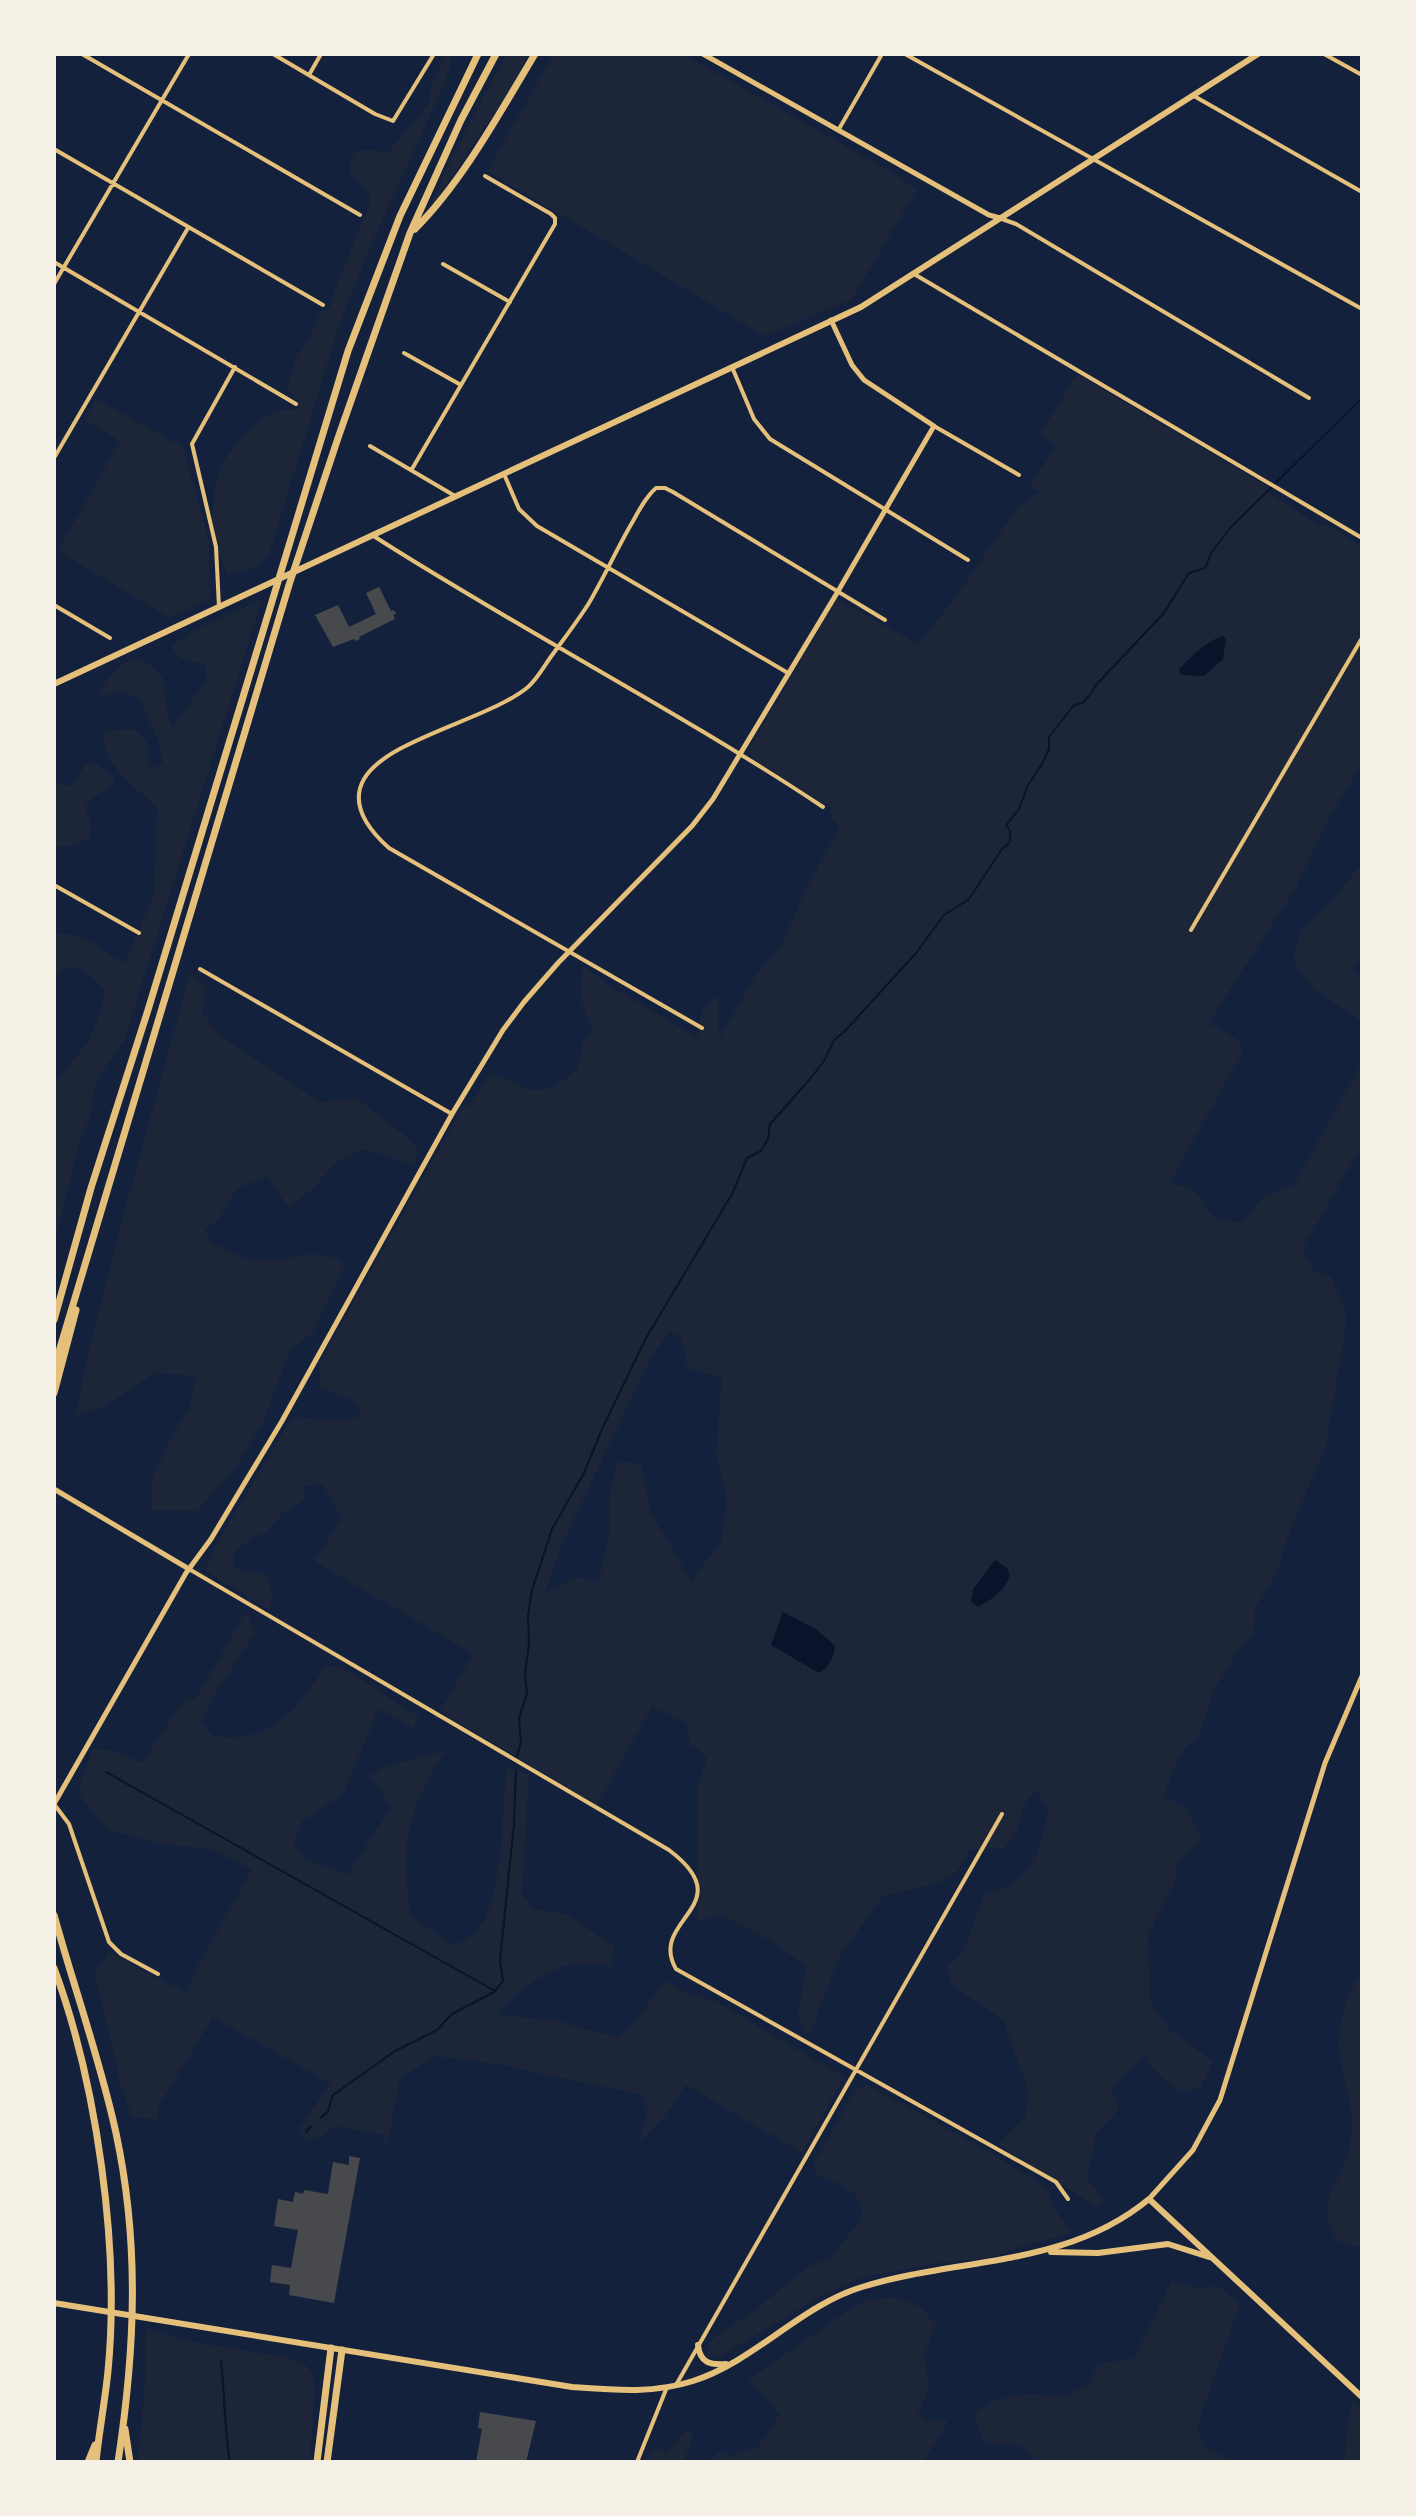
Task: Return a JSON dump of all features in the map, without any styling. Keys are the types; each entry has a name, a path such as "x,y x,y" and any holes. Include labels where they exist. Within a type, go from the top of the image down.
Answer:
{"highway":[{"path":"54,1320 91,1188 348,351 400,216 478,54"},
{"path":"54,1368 289,585 382,307 410,233 461,120 496,54"},
{"path":"410,233 429,214 466,163 535,54"},
{"path":"54,1393 96,1229"},
{"path":"54,1309 64,1286"},
{"path":"54,1915 117,2135 129,2224 134,2293 133,2344 118,2462"},
{"path":"54,1925 62,1944"},
{"path":"54,1968 76,2036 102,2171 110,2338 96,2462"},
{"path":"317,2462 331,2348"},
{"path":"327,2462 342,2350"},
{"path":"124,2421 130,2462"},
{"path":"88,2462 99,2435"}],"main road":[{"path":"54,684 861,307 1258,54"},
{"path":"54,2303 600,2391 626,2391 694,2381 730,2364 825,2303 860,2287 898,2277 1044,2252 1090,2236 1130,2214 1149,2199 1362,2397"},
{"path":"1044,2252 1098,2253 1168,2244 1212,2259"},
{"path":"698,2345 704,2362 730,2364"}],"street":[{"path":"82,54 360,215"},
{"path":"54,284 189,54"},
{"path":"273,54 393,121 434,54"},
{"path":"309,75 321,54"},
{"path":"703,54 989,215 1009,219 1309,398"},
{"path":"839,129 882,54"},
{"path":"905,54 1362,309"},
{"path":"1324,54 1362,75"},
{"path":"1194,96 1362,192"},
{"path":"54,149 323,305"},
{"path":"412,469 556,222 551,214 485,176"},
{"path":"54,458 188,228"},
{"path":"54,262 296,404"},
{"path":"443,264 510,302"},
{"path":"914,274 1362,538"},
{"path":"831,320 857,373 875,389 1019,475"},
{"path":"404,353 461,385"},
{"path":"219,607 216,547 192,444 235,367"},
{"path":"732,367 754,419 765,434 968,560"},
{"path":"158,1974 121,1954 109,1942 69,1824 54,1804 189,1569 211,1539 282,1421 452,1114 524,1002 692,826 713,799 934,426"},
{"path":"370,446 455,496"},
{"path":"504,474 519,509 554,537 788,673"},
{"path":"702,1028 389,848 367,824 359,797 364,779 378,764 400,751 531,685 587,607 607,567 656,488 665,488 885,620"},
{"path":"372,535 823,807"},
{"path":"54,605 110,638"},
{"path":"1191,930 1362,638"},
{"path":"54,885 139,933"},
{"path":"200,969 452,1114"},
{"path":"54,1489 669,1850 692,1869 698,1887 693,1906 671,1942 670,1955 676,1969 1056,2182 1068,2199"},
{"path":"1149,2199 1193,2150 1211,2122 1220,2100 1325,1763 1362,1676"},
{"path":"676,2385 1002,1814"},
{"path":"637,2462 667,2387"}],"shaded area":[{"path":"446,54 449,54 452,63 443,87 367,254 340,322 270,551 252,569 227,575 213,526 218,476 234,446 253,426 275,412 296,410 300,401 287,388 297,356 310,338 321,311 330,309 338,280 371,197 349,172 353,154 365,149 388,152 428,105 432,83"},
{"path":"506,54 529,54 501,103 433,205 451,159"},
{"path":"554,54 683,54 917,189 852,299 765,336 487,171"},
{"path":"1077,374 1270,488 1267,492 1322,527 1327,524 1362,547 1362,762 1326,824 1296,887 1209,1023 1240,1041 1242,1053 1169,1184 1184,1186 1197,1193 1211,1214 1242,1222 1264,1197 1294,1185 1362,1062 1362,1145 1302,1249 1315,1272 1330,1276 1345,1309 1346,1324 1326,1445 1282,1551 1281,1564 1255,1609 1253,1635 1238,1650 1213,1692 1199,1737 1181,1755 1164,1797 1186,1807 1202,1839 1178,1862 1174,1884 1148,1935 1150,2001 1169,2029 1213,2061 1201,2087 1180,2093 1152,2068 1146,2053 1111,2089 1119,2109 1096,2134 1087,2178 1104,2201 1098,2208 998,2144 1026,2116 1028,2089 1003,2020 952,1985 947,1966 963,1951 985,1894 1015,1882 1035,1858 1048,1808 1036,1790 1025,1804 1015,1834 1004,1848 969,1850 956,1873 936,1883 883,1896 838,1959 809,2037 798,2017 806,1966 770,1940 719,1914 698,1922 698,1785 707,1759 690,1744 687,1723 652,1707 597,1805 440,1711 473,1654 314,1561 342,1518 323,1485 304,1486 305,1500 283,1513 266,1533 253,1537 233,1553 234,1567 251,1573 266,1573 273,1595 269,1610 205,1570 219,1539 293,1416 337,1421 362,1415 352,1400 320,1387 319,1363 464,1105 469,1107 489,1075 539,1090 559,1082 577,1069 583,1042 593,1028 582,998 583,966 698,1038 701,1012 714,997 719,1000 719,1039 755,976 783,943 800,902 839,827 832,818 832,809 754,760 749,752 750,747 837,599 918,644 952,602 1017,508 1040,491 1030,485 1056,446 1040,434","holes":["670,1331 680,1336 688,1368 722,1378 716,1455 727,1498 721,1542 691,1581 650,1511 641,1464 619,1461 611,1487 609,1531 599,1581 577,1577 545,1592 563,1542 650,1359"]},
{"path":"96,399 183,447 209,540 210,599 170,618 58,551 120,441 85,420"},
{"path":"262,599 124,1041 100,1075 92,1097 91,1115 80,1138 54,1246 56,1083 88,1041 106,991 84,970 70,967 54,978 54,934 64,933 82,938 124,964 154,895 157,807 113,764 104,731 134,729 147,741 149,771 163,763 160,744 138,697 118,692 98,698 114,672 140,657 163,676 167,713 173,728 207,678 204,664 180,658 171,647 191,632"},
{"path":"1223,636 1226,639 1223,659 1204,676 1181,675 1179,669 1194,655"},
{"path":"87,763 98,764 115,779 85,809 91,821 90,837 74,845 57,846 54,842 54,783 71,786"},
{"path":"1362,864 1362,956 1352,971 1362,978 1362,1022 1310,986 1293,959 1301,930 1333,899"},
{"path":"190,973 206,987 202,1012 220,1036 320,1102 357,1098 408,1138 418,1150 414,1165 364,1149 337,1162 289,1208 267,1176 235,1190 219,1220 205,1229 209,1241 249,1259 263,1261 314,1254 345,1264 313,1333 290,1350 264,1420 237,1466 197,1511 151,1510 152,1479 189,1407 196,1376 156,1373 104,1406 75,1417 88,1353 126,1206"},
{"path":"995,1560 1007,1568 1010,1576 1001,1591 978,1607 971,1601 973,1589"},
{"path":"246,1612 255,1633 213,1697 201,1722 213,1736 251,1735 267,1729 293,1709 326,1666 342,1667 419,1717 412,1729 375,1708 374,1720 344,1793 302,1821 293,1843 306,1860 348,1874 391,1807 370,1776 383,1768 446,1750 422,1791 415,1810 409,1829 406,1869 411,1917 454,1945 476,1932 492,1900 500,1854 506,1768 529,1775 522,1893 532,1908 568,1915 614,1946 611,1967 585,1963 561,1967 524,1988 498,2015 558,2021 618,2038 638,2018 665,1980 687,1993 719,2003 844,2077 802,2153 686,2085 668,2112 644,2139 639,2140 648,2111 642,2095 497,2064 435,2056 400,2078 388,2142 384,2142 385,2135 334,2126 322,2136 306,2140 301,2136 300,2126 331,2084 213,2017 157,2109 159,2120 132,2117 121,2086 95,1974 108,1952 187,1993 193,1975 252,1869 212,1849 160,1844 107,1830 78,1793 93,1749 111,1750 142,1763 177,1709 188,1698 195,1700"},
{"path":"783,1612 816,1629 835,1646 830,1662 819,1673 771,1645"},
{"path":"1362,1974 1362,2248 1337,2241 1331,2228 1328,2206 1348,2154 1352,2127 1339,2050 1340,2031 1348,1999"},
{"path":"867,2085 980,2146 1048,2189 1052,2204 1072,2234 1031,2243 989,2258 932,2264 863,2277 818,2298 721,2356 706,2357 709,2343 716,2336 753,2312 809,2266 831,2257 860,2221 862,2209 856,2195 837,2182 817,2176 813,2165 856,2089"},
{"path":"1172,2280 1198,2288 1218,2286 1240,2303 1197,2427 1203,2446 1234,2462 1035,2462 1020,2447 983,2443 974,2413 997,2400 1026,2394 1064,2396 1088,2385 1098,2364 1134,2358"},
{"path":"894,2297 921,2307 936,2325 924,2356 929,2388 918,2415 929,2421 948,2421 922,2462 710,2462 719,2451 731,2456 759,2446 780,2414 748,2380 852,2308 869,2300"},
{"path":"146,2328 189,2341 290,2358 307,2366 313,2374 315,2391 310,2462 138,2462 146,2372"},
{"path":"1353,2399 1362,2408 1362,2462 1345,2462"},
{"path":"692,2430 692,2441 683,2462 647,2462 651,2451 658,2447 667,2453 685,2431"}],"building":[{"path":"379,587 391,611 394,610 396,614 393,615 395,619 360,639 333,647 315,615 338,605 349,627 376,614 366,593"},
{"path":"349,2156 360,2158 334,2303 289,2295 290,2285 270,2282 272,2265 291,2268 298,2230 274,2226 278,2199 293,2202 295,2192 303,2194 304,2190 328,2194 333,2162 349,2165"},
{"path":"480,2412 536,2421 526,2462 476,2462 482,2429 478,2428"}],"waterway":[{"path":"517,1756 521,1742 519,1718 527,1694 525,1674 532,1590 552,1529 584,1473 646,1338 732,1194 747,1158 761,1151 768,1139 770,1124 824,1061 834,1040 916,953 944,915 969,899 1002,849 1010,842 1010,831 1006,825 1019,809 1028,785 1042,764 1049,749 1049,737 1074,705 1082,703 1090,695 1164,613 1189,573 1205,568 1211,553 1231,527 1362,398"},
{"path":"321,2118 328,2111 333,2095 395,2051 437,2030 452,2014 494,1992 503,1981 500,1960 514,1824 516,1770"},
{"path":"106,1772 495,1991"},
{"path":"306,2132 311,2126"},
{"path":"221,2361 230,2462"}]}
